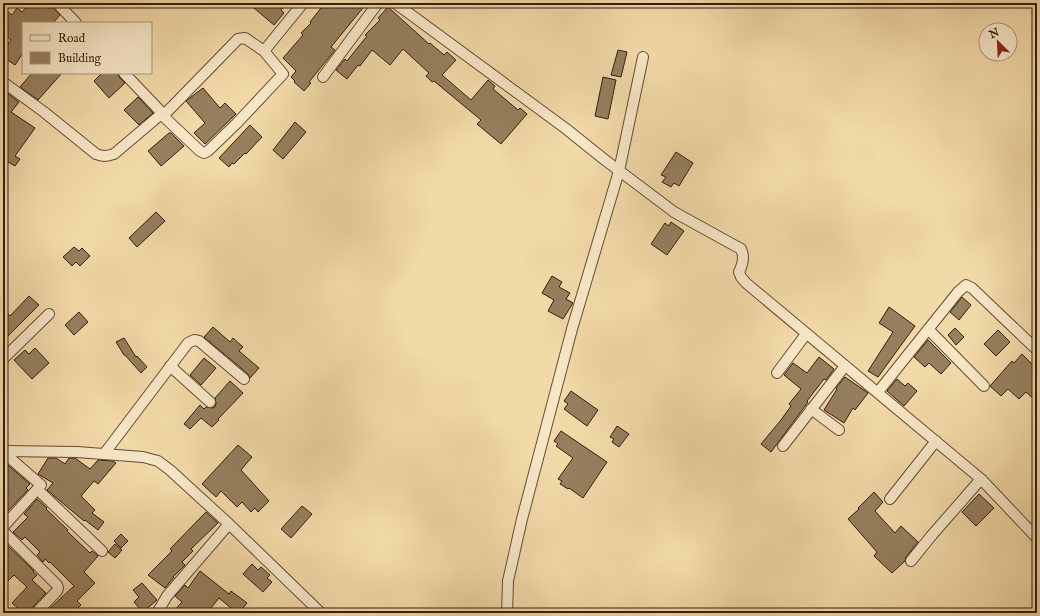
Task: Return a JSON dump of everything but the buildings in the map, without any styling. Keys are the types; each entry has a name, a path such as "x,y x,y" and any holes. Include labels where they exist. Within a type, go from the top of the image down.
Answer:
{"street":[{"path":"57,3 75,22"},
{"path":"264,51 302,3"},
{"path":"323,77 378,3"},
{"path":"395,3 565,128 674,212 741,249 744,254 743,264 739,272 741,278 981,479 1037,538"},
{"path":"3,82 44,112 96,154 106,157 114,154 159,116 164,115 238,39 245,38 264,51 283,74 208,151 204,152 200,151 164,115 125,74"},
{"path":"507,613 508,581 522,519 572,329 619,171 643,57"},
{"path":"878,392 958,292 966,285 972,288 1037,350"},
{"path":"3,359 49,314"},
{"path":"928,329 984,386"},
{"path":"777,373 806,334"},
{"path":"104,454 188,343 194,340 199,341 244,379"},
{"path":"170,366 210,402"},
{"path":"783,446 845,366"},
{"path":"811,409 839,430"},
{"path":"890,499 936,441"},
{"path":"3,451 77,452 143,457 158,461 170,470 229,524 322,613"},
{"path":"3,451 40,484 41,487 3,527"},
{"path":"911,561 981,479"},
{"path":"38,490 102,551"},
{"path":"157,613 167,596 229,524"},
{"path":"3,531 57,585 57,591 36,613"}]}
